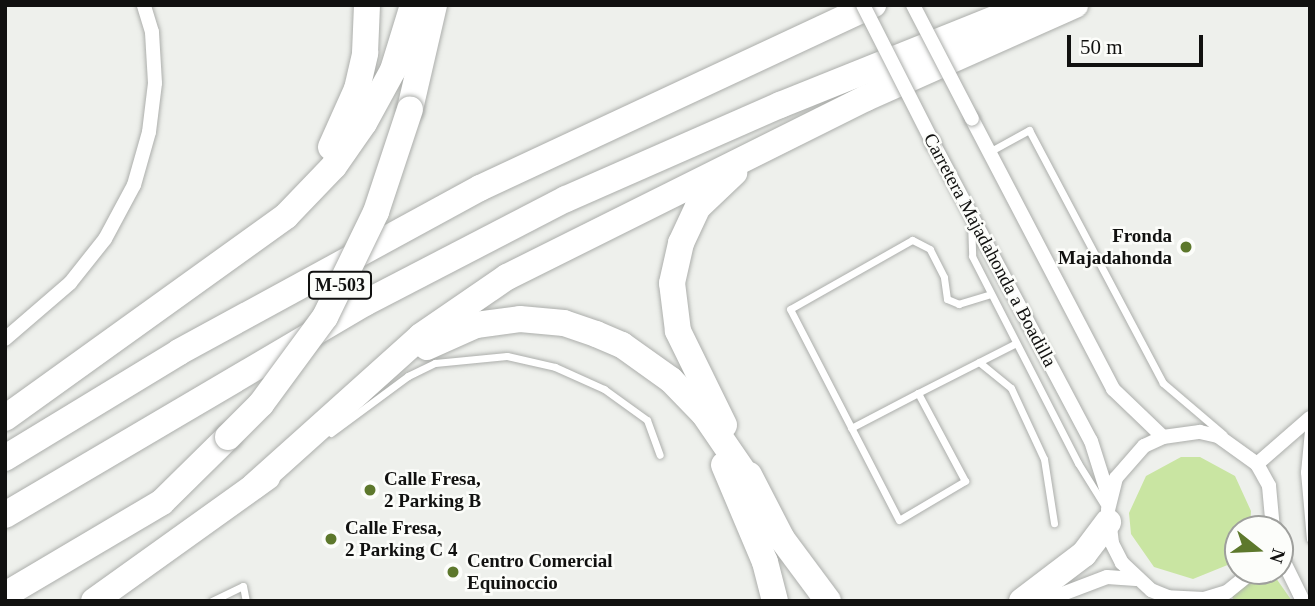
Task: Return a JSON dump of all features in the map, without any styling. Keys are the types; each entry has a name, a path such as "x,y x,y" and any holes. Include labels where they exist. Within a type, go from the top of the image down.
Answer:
{"highway":[{"path":"222,262 323,161 335,140 357,89 365,53 367,5"},
{"path":"5,418 286,216 334,166 393,70 413,5"},
{"name":"M-503","path":"5,596 162,502 261,404 325,317 376,212 410,109 434,5"},
{"path":"5,458 179,352 480,188 873,5"},
{"path":"5,515 354,310 566,199 780,106 1030,5"},
{"path":"254,486 421,336 507,277 866,98 1075,5"},
{"path":"828,601 809,581 756,490 678,331 672,283 681,243 698,207 719,184 866,98"},
{"path":"94,601 307,448 430,345 476,325 539,318 564,323 622,345 671,380 704,414 756,490"},
{"path":"671,380 730,476 765,562 775,601"},
{"path":"1038,598 1084,554 1108,510"}],"street":[{"path":"5,338 70,283 105,239 134,185 149,132 155,83 152,32 144,5"},
{"name":"Carretera Majadahonda a Boadilla","path":"863,5 1090,441 1117,553 1136,579 1168,597 1205,600 1227,592 1236,585"},
{"path":"913,5 1113,389 1163,437"},
{"path":"1257,464 1309,419"},
{"path":"1108,510 1128,460 1163,437 1200,432 1235,444 1257,464 1269,486 1275,515"},
{"path":"1038,598 1107,577 1136,579"},
{"path":"1294,583 1303,601"}],"lane":[{"path":"988,152 1029,130 1163,383 1235,444"},
{"path":"970,214 972,256 1078,463 1108,510"},
{"path":"918,393 965,481 898,520 790,309 912,240 930,250 944,276 947,299 959,304 991,294"},
{"path":"851,428 1016,343"},
{"path":"307,448 354,418 408,376 435,363 507,356 555,367 604,389 646,420 660,455"},
{"path":"979,362 1011,388 1044,459 1054,523"},
{"path":"1309,419 1304,472 1310,539"},
{"path":"212,601 243,586 246,601"}],"green space":[{"path":"1181,457 1200,457 1235,476 1251,515 1224,515 1224,566 1193,579 1154,567 1131,534 1129,513 1146,476"},
{"path":"1246,585 1281,585 1292,601 1234,601 1232,596"}],"place":[{"name":"Fronda Majadahonda","path":"1186,247"},
{"name":"Calle Fresa, 2 Parking B","path":"370,490"},
{"name":"Calle Fresa, 2 Parking C 4","path":"331,539"},
{"name":"Centro Comercial Equinoccio","path":"453,572"}]}
